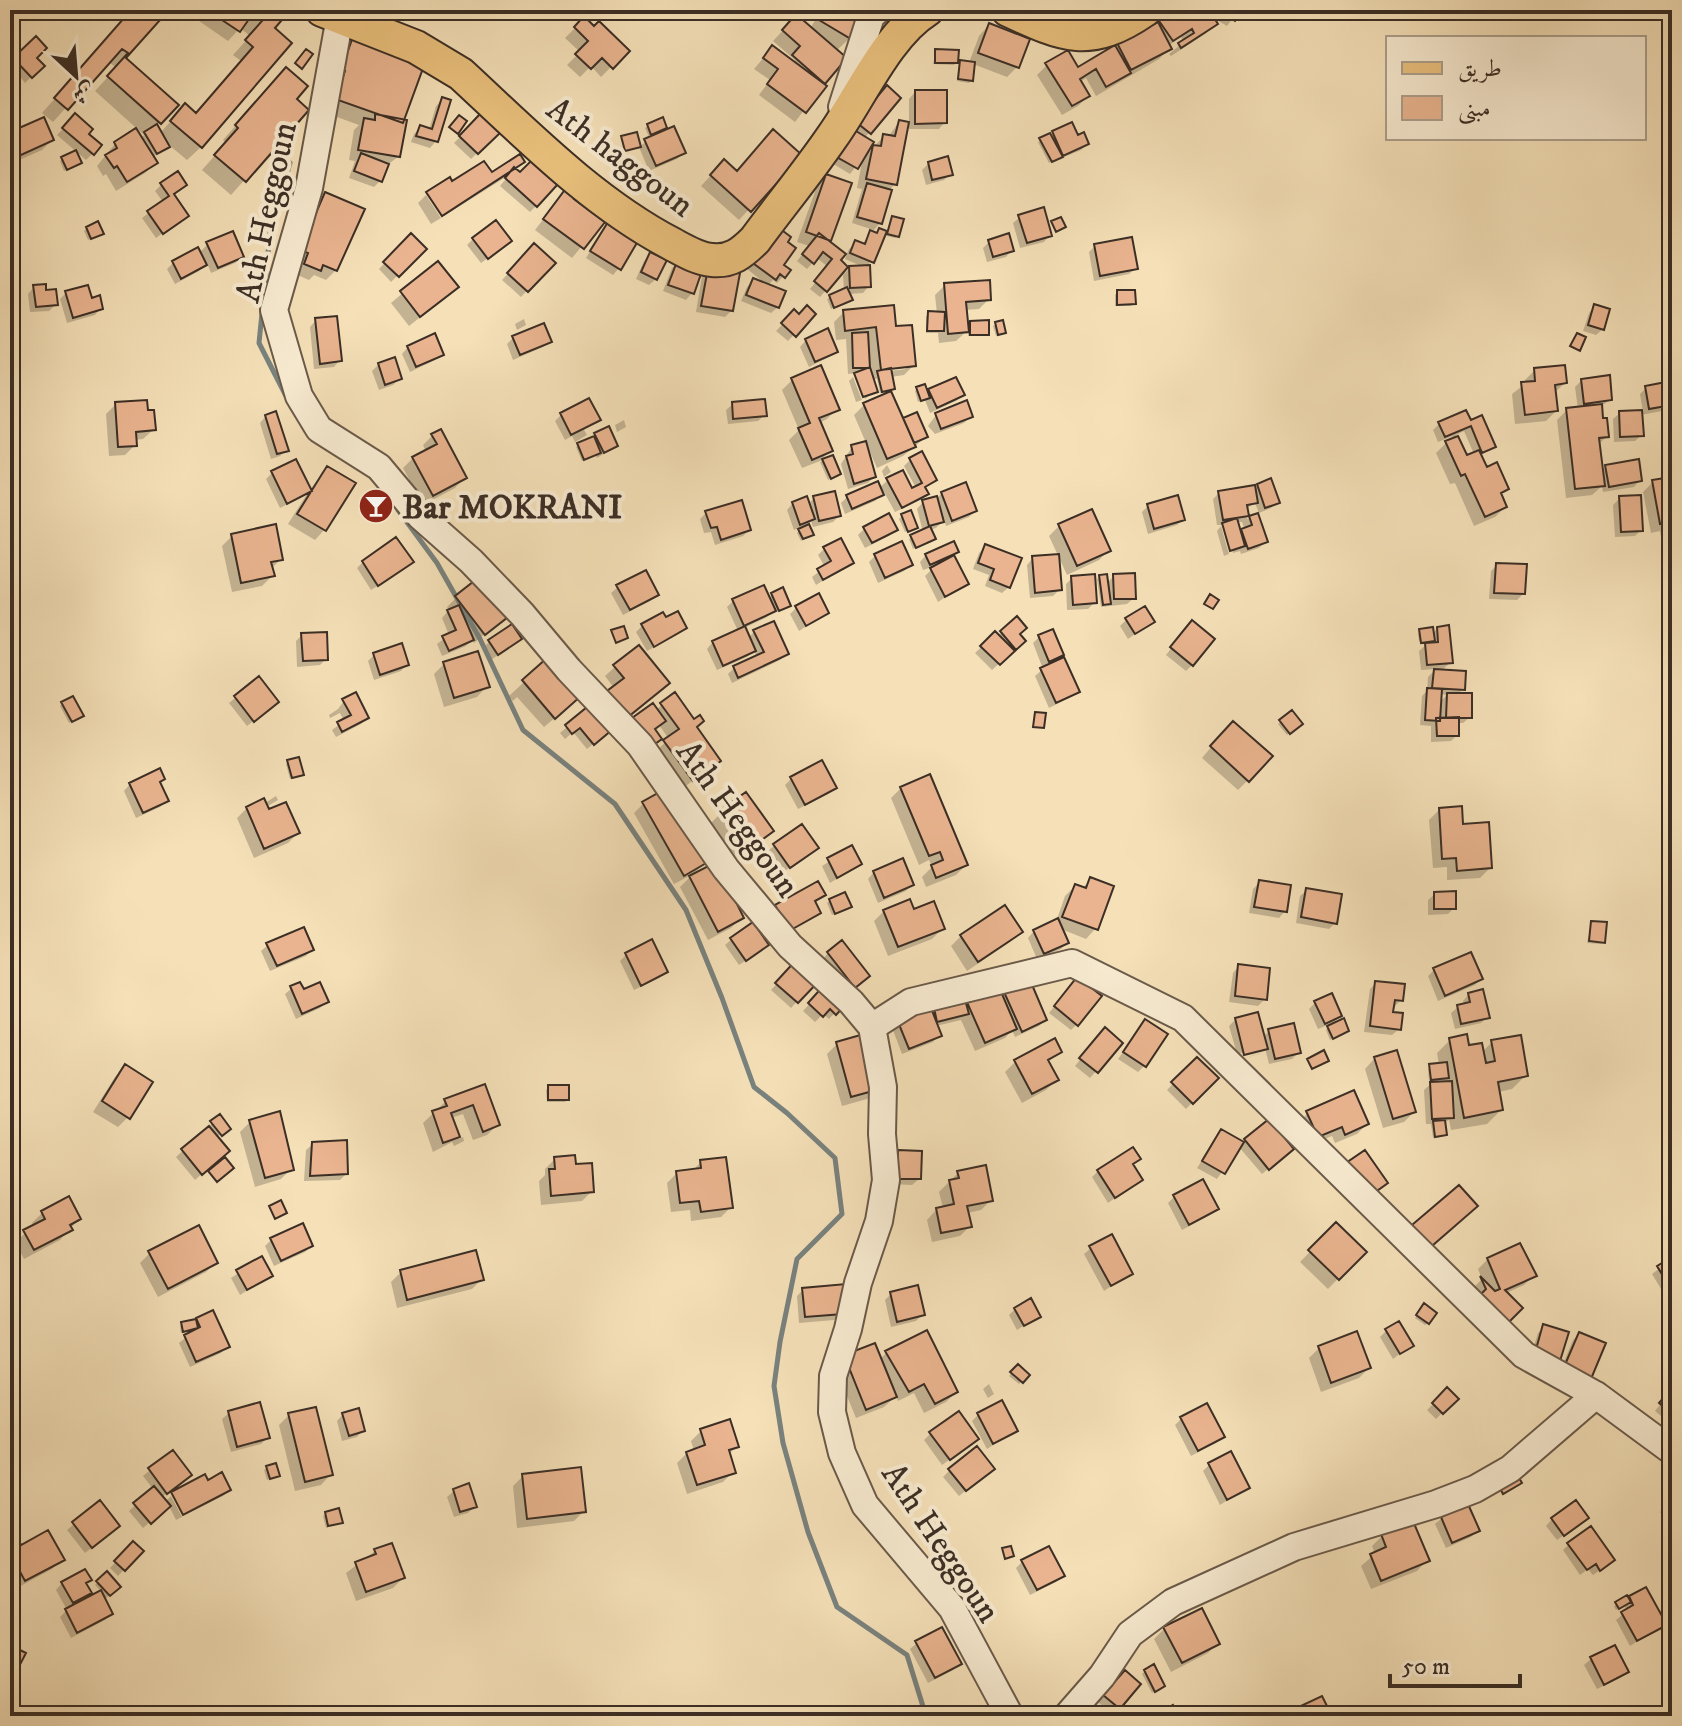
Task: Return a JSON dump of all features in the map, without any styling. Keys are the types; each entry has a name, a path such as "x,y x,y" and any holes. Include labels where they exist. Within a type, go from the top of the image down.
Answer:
{"main road":[{"name":"Ath haggoun","path":"334,12 440,59 461,74 588,188 645,230 695,256 730,260 755,240 831,139 889,51 914,18 927,10"},
{"path":"1008,10 1049,29 1076,36 1104,33 1145,10"}],"street":[{"path":"831,139 871,16 878,10"},
{"name":"Ath Heggoun","path":"334,12 309,188 274,310 299,396 319,429 379,467 420,516 471,561 522,614 569,670 640,745 735,880 790,946 851,1002 872,1027 883,1087 882,1134 886,1180 879,1221 858,1283 833,1376 832,1412 842,1453 865,1505 952,1608 1010,1716"},
{"path":"872,1027 911,1002 1072,963 1183,1018 1524,1355 1596,1395 1672,1451"},
{"path":"1067,1716 1102,1676 1130,1634 1173,1602 1294,1547 1475,1489 1510,1469 1596,1395"}],"building":[{"path":"131,10 169,10 126,58 179,105 161,124 107,76 128,53 122,49 68,110 54,98"},
{"path":"207,10 251,10 254,12 240,32"},
{"path":"258,10 268,10 281,21 275,28 292,43 202,148 170,121 185,103 196,113 253,47 245,40 262,21 254,15"},
{"path":"825,10 866,10 851,39 819,20"},
{"path":"1170,10 1209,10 1218,24 1181,48 1178,43 1194,33 1192,29 1173,41 1157,18"},
{"path":"1217,10 1242,10 1235,21"},
{"path":"796,14 847,58 825,84 792,55 800,46 782,30"},
{"path":"584,16 594,26 599,21 630,51 613,69 602,58 591,69 575,54 588,41 574,27"},
{"path":"1158,22 1172,49 1131,70 1117,43"},
{"path":"989,23 1030,39 1019,68 978,53"},
{"path":"354,34 426,60 403,123 335,99"},
{"path":"36,36 47,48 37,58 45,66 32,78 13,58"},
{"path":"772,45 827,86 806,113 767,84 778,69 763,58"},
{"path":"1115,45 1131,73 1106,87 1096,69 1080,79 1090,96 1072,106 1045,63 1068,50 1078,67"},
{"path":"306,49 313,54 302,69 295,63"},
{"path":"935,49 959,50 958,63 935,63"},
{"path":"960,60 975,62 973,81 958,79"},
{"path":"286,67 308,86 297,99 309,110 246,182 214,155 238,128 235,125"},
{"path":"887,85 901,98 871,134 856,122"},
{"path":"915,90 947,90 947,123 915,124"},
{"path":"442,97 451,100 438,142 416,136 420,125 432,129"},
{"path":"75,113 93,129 89,134 102,145 94,155 62,128"},
{"path":"375,114 407,120 400,157 358,150 364,118 375,120"},
{"path":"480,114 500,133 478,154 459,136"},
{"path":"459,115 467,121 458,134 449,127"},
{"path":"44,117 54,140 10,160 10,132"},
{"path":"663,117 667,128 651,135 647,124"},
{"path":"899,120 909,122 897,185 866,179 873,145 881,146 883,134 895,136"},
{"path":"1072,122 1078,135 1084,132 1089,144 1063,156 1052,131"},
{"path":"157,124 170,147 157,154 144,132"},
{"path":"674,126 686,153 656,166 644,139"},
{"path":"136,128 158,163 127,182 105,155 117,148 114,142"},
{"path":"851,128 874,142 858,169 835,156"},
{"path":"773,129 802,155 751,212 710,175 724,159 737,171"},
{"path":"637,132 641,147 625,151 621,136"},
{"path":"1050,133 1063,157 1052,162 1039,138"},
{"path":"76,150 82,163 67,170 61,157"},
{"path":"361,153 389,164 382,182 354,171"},
{"path":"520,154 525,162 442,216 426,192 450,177 452,181 484,161 492,172"},
{"path":"948,156 953,175 932,180 928,162"},
{"path":"531,161 558,184 537,207 505,178 514,167 520,172"},
{"path":"178,171 187,185 174,194 189,216 163,234 147,211 169,196 160,183"},
{"path":"826,174 852,183 831,241 806,232"},
{"path":"867,183 892,190 882,224 857,217"},
{"path":"567,187 577,195 574,199 605,222 584,249 543,219"},
{"path":"325,192 365,209 337,271 323,265 321,271 304,264 308,253 300,250"},
{"path":"1044,207 1052,236 1027,243 1018,215"},
{"path":"892,216 904,219 899,237 887,234"},
{"path":"1061,217 1066,227 1056,232 1051,221"},
{"path":"496,220 512,241 488,259 472,238"},
{"path":"98,221 104,234 91,239 86,227"},
{"path":"608,222 638,241 621,270 590,251"},
{"path":"775,225 791,237 788,242 796,248 784,265 791,270 785,278 780,274 776,280 750,261"},
{"path":"879,228 887,231 874,263 850,253 855,240 865,244 870,230 877,233"},
{"path":"233,231 244,257 218,268 206,242"},
{"path":"411,233 427,249 399,277 383,262"},
{"path":"819,233 846,254 841,260 848,267 827,292 814,281 832,259 823,252 814,264 802,254"},
{"path":"1009,233 1014,251 993,257 988,240"},
{"path":"1132,237 1138,269 1100,276 1094,244"},
{"path":"534,243 556,263 528,292 507,273"},
{"path":"198,247 207,265 181,279 172,261"},
{"path":"650,252 667,260 657,280 641,272"},
{"path":"678,259 703,268 694,294 668,285"},
{"path":"438,261 459,287 420,317 400,291"},
{"path":"870,265 871,287 850,288 849,266"},
{"path":"708,268 740,273 733,311 701,306"},
{"path":"753,278 786,291 779,308 746,295"},
{"path":"990,280 991,300 966,302 969,332 948,334 944,283"},
{"path":"46,284 46,290 56,289 58,305 36,307 33,285"},
{"path":"88,285 92,298 100,295 103,309 73,318 65,291"},
{"path":"847,287 853,300 834,308 829,295"},
{"path":"1117,290 1135,290 1136,304 1117,305"},
{"path":"1594,304 1610,309 1604,330 1588,325"},
{"path":"807,305 816,314 796,337 781,323 794,309 799,314"},
{"path":"894,305 896,326 912,325 916,366 881,370 876,327 845,331 843,310"},
{"path":"928,311 945,312 944,331 927,331"},
{"path":"337,316 342,361 320,364 315,318"},
{"path":"989,320 989,335 970,335 970,321"},
{"path":"1003,320 1006,333 998,335 995,322"},
{"path":"544,323 552,342 520,355 512,336"},
{"path":"828,328 838,352 815,362 805,339"},
{"path":"868,332 870,368 853,368 852,333"},
{"path":"435,333 444,355 416,367 407,346"},
{"path":"1577,333 1586,337 1580,351 1570,346"},
{"path":"395,357 402,379 385,385 378,363"},
{"path":"821,365 840,410 819,418 833,451 812,460 798,428 810,423 791,378"},
{"path":"1565,365 1567,383 1555,385 1558,411 1525,415 1521,382 1535,381 1534,368"},
{"path":"870,367 878,392 863,397 854,373"},
{"path":"891,368 895,389 882,392 877,371"},
{"path":"1610,375 1612,400 1584,404 1581,379"},
{"path":"956,377 965,395 937,408 928,389"},
{"path":"1671,381 1672,405 1649,409 1645,386"},
{"path":"925,384 930,398 921,401 916,387"},
{"path":"891,391 916,447 887,459 863,403"},
{"path":"589,398 601,420 571,435 560,413"},
{"path":"765,399 767,416 733,419 732,402"},
{"path":"147,400 148,410 154,410 156,430 136,432 137,446 118,447 115,402"},
{"path":"967,400 973,417 941,429 935,413"},
{"path":"1602,404 1609,437 1599,438 1605,486 1575,489 1566,408"},
{"path":"1466,410 1471,420 1482,415 1496,447 1482,453 1471,426 1445,437 1438,422"},
{"path":"1642,410 1644,436 1620,437 1619,411"},
{"path":"276,411 289,451 277,454 265,415"},
{"path":"917,412 928,437 914,443 903,418"},
{"path":"609,426 618,446 604,453 594,433"},
{"path":"441,429 467,478 433,496 412,457 437,444 431,434"},
{"path":"594,436 601,453 584,460 577,443"},
{"path":"1458,436 1467,455 1479,450 1487,467 1497,462 1509,489 1501,493 1507,507 1485,517 1445,441"},
{"path":"866,441 876,477 854,484 846,456 853,454 851,445"},
{"path":"922,451 937,480 925,487 929,494 902,508 886,478 903,470 912,488 922,483 909,458"},
{"path":"833,455 841,474 831,479 822,459"},
{"path":"296,459 312,491 287,504 271,471"},
{"path":"1639,459 1642,481 1609,487 1605,465"},
{"path":"327,466 356,483 326,531 297,514"},
{"path":"1671,477 1672,538 1669,522 1660,524 1652,480"},
{"path":"1271,478 1280,503 1265,508 1257,484"},
{"path":"878,481 884,495 852,509 846,495"},
{"path":"966,482 977,511 952,521 941,492"},
{"path":"1255,485 1258,503 1247,505 1249,516 1223,520 1218,491"},
{"path":"835,491 841,516 819,521 813,496"},
{"path":"1178,495 1185,520 1154,529 1147,504"},
{"path":"1641,495 1643,531 1621,532 1619,496"},
{"path":"807,496 815,519 800,525 792,502"},
{"path":"937,496 944,522 929,526 922,500"},
{"path":"742,500 751,530 721,540 717,527 711,528 705,511"},
{"path":"1092,509 1111,551 1077,566 1058,524"},
{"path":"911,510 918,528 908,532 901,514"},
{"path":"889,513 898,530 872,543 863,527"},
{"path":"1258,513 1268,542 1248,549 1241,529 1252,525 1249,516"},
{"path":"1237,518 1245,546 1230,551 1222,523"},
{"path":"276,524 283,560 271,562 275,576 241,583 231,534"},
{"path":"809,524 814,535 803,539 798,529"},
{"path":"930,526 936,539 916,548 910,535"},
{"path":"396,537 414,562 378,586 362,561"},
{"path":"841,538 854,563 823,580 817,569 831,561 823,547"},
{"path":"902,541 913,565 885,578 874,554"},
{"path":"954,541 959,552 930,565 925,554"},
{"path":"985,544 1022,558 1010,588 990,580 994,569 978,563"},
{"path":"1059,554 1062,590 1035,593 1032,556"},
{"path":"954,555 969,584 945,597 930,568"},
{"path":"1496,563 1527,564 1525,594 1494,593"},
{"path":"646,570 659,595 630,610 616,585"},
{"path":"1135,573 1136,599 1114,599 1113,574"},
{"path":"1095,574 1097,603 1073,605 1071,576"},
{"path":"1107,574 1111,604 1103,605 1099,575"},
{"path":"478,578 508,617 485,635 455,596"},
{"path":"764,585 776,611 744,626 732,599"},
{"path":"783,587 791,606 779,611 771,593"},
{"path":"819,593 829,613 806,626 795,606"},
{"path":"1210,594 1219,600 1213,609 1204,604"},
{"path":"459,605 474,640 449,651 442,636 456,630 447,610"},
{"path":"1145,606 1155,622 1135,634 1125,618"},
{"path":"678,611 687,628 654,647 641,624 663,612 666,617"},
{"path":"1017,616 1027,628 1020,634 1026,641 1016,650 1000,631"},
{"path":"1192,620 1215,639 1193,666 1170,647"},
{"path":"774,621 789,654 738,678 733,666 764,652 753,630"},
{"path":"512,624 522,639 498,655 488,640"},
{"path":"1449,625 1453,663 1427,665 1425,643 1438,642 1437,627"},
{"path":"624,626 628,638 616,643 611,630"},
{"path":"745,626 756,651 723,666 712,641"},
{"path":"1433,627 1435,641 1421,643 1419,629"},
{"path":"1053,629 1064,655 1049,662 1038,635"},
{"path":"995,631 1015,651 1000,665 980,646"},
{"path":"327,632 328,660 303,661 301,633"},
{"path":"402,643 409,665 380,675 373,653"},
{"path":"639,645 670,683 628,717 607,691 624,678 613,665"},
{"path":"478,651 490,687 454,698 443,662"},
{"path":"1064,657 1080,692 1056,703 1040,668"},
{"path":"547,658 581,696 555,719 522,680"},
{"path":"1434,669 1466,671 1465,690 1432,688"},
{"path":"259,676 279,702 254,722 234,696"},
{"path":"1427,688 1442,689 1440,721 1425,720"},
{"path":"356,692 369,718 342,732 337,722 351,715 342,699"},
{"path":"675,692 694,719 700,715 704,721 697,727 721,761 693,781 663,740 679,729 660,703"},
{"path":"1447,693 1472,693 1472,718 1446,718"},
{"path":"73,696 84,716 72,722 61,702"},
{"path":"592,703 613,729 594,745 580,728 572,734 565,725"},
{"path":"653,703 666,721 655,729 662,739 652,746 632,718"},
{"path":"1292,710 1303,724 1290,734 1279,720"},
{"path":"1035,712 1046,713 1044,728 1033,727"},
{"path":"1459,717 1459,736 1437,736 1436,718"},
{"path":"1233,721 1273,756 1249,782 1210,746"},
{"path":"299,757 304,775 292,778 287,760"},
{"path":"822,760 837,788 805,805 790,777"},
{"path":"160,768 165,779 160,782 169,801 143,813 129,783"},
{"path":"930,774 968,865 936,878 931,865 943,860 940,852 929,856 900,787"},
{"path":"665,789 708,862 684,876 642,802"},
{"path":"746,792 774,831 748,850 719,811"},
{"path":"264,798 269,809 286,802 300,833 264,849 246,807"},
{"path":"1462,806 1463,824 1489,822 1492,868 1457,871 1456,858 1442,859 1439,808"},
{"path":"802,824 819,848 790,868 773,844"},
{"path":"852,845 862,864 837,878 827,858"},
{"path":"903,858 914,885 884,898 873,871"},
{"path":"716,862 744,918 718,932 689,876"},
{"path":"1090,877 1114,886 1098,930 1062,917 1075,884 1086,888"},
{"path":"1259,880 1291,885 1287,912 1254,907"},
{"path":"818,881 826,895 815,901 821,913 789,931 775,905"},
{"path":"1306,888 1342,894 1337,924 1301,917"},
{"path":"1456,891 1456,909 1434,909 1434,892"},
{"path":"845,892 852,907 835,914 829,899"},
{"path":"910,899 914,909 934,901 945,929 898,947 883,910"},
{"path":"1005,905 1023,932 978,962 960,935"},
{"path":"1058,918 1069,943 1044,954 1033,930"},
{"path":"1591,921 1607,922 1605,943 1589,941"},
{"path":"753,922 769,945 746,961 730,938"},
{"path":"304,927 314,950 277,966 266,943"},
{"path":"652,939 668,972 641,986 625,953"},
{"path":"842,940 870,976 855,988 827,952"},
{"path":"1471,952 1483,979 1445,996 1433,968"},
{"path":"797,959 820,980 798,1003 775,983"},
{"path":"1238,964 1270,968 1267,1000 1235,996"},
{"path":"1077,977 1102,996 1078,1026 1054,1006"},
{"path":"1030,980 1047,1020 1022,1032 1004,992"},
{"path":"1375,981 1405,984 1403,1001 1395,1000 1393,1012 1403,1013 1401,1030 1370,1026"},
{"path":"300,982 304,989 320,982 329,1002 302,1014 290,986"},
{"path":"825,984 846,1004 836,1015 830,1009 823,1017 808,1003"},
{"path":"999,987 1017,1029 985,1043 966,1000"},
{"path":"1483,989 1490,1018 1461,1024 1457,1005 1470,1002 1468,993"},
{"path":"1332,993 1342,1016 1325,1024 1314,1001"},
{"path":"964,996 969,1014 937,1022 933,1003"},
{"path":"929,1003 942,1036 909,1049 896,1017"},
{"path":"1258,1012 1268,1049 1244,1055 1235,1018"},
{"path":"1344,1018 1349,1031 1333,1039 1327,1026"},
{"path":"1145,1019 1168,1034 1146,1067 1123,1052"},
{"path":"1294,1023 1301,1053 1275,1059 1268,1029"},
{"path":"1105,1027 1123,1043 1098,1073 1079,1058"},
{"path":"864,1034 880,1089 851,1097 836,1042"},
{"path":"1467,1034 1469,1045 1482,1043 1486,1063 1495,1061 1491,1040 1521,1035 1528,1076 1498,1082 1503,1110 1464,1118 1449,1038"},
{"path":"1055,1038 1062,1052 1048,1060 1059,1080 1032,1094 1014,1060"},
{"path":"1324,1050 1329,1061 1312,1069 1307,1059"},
{"path":"1397,1050 1416,1112 1393,1119 1374,1057"},
{"path":"1197,1057 1219,1078 1193,1104 1171,1082"},
{"path":"1447,1062 1449,1078 1431,1080 1429,1064"},
{"path":"125,1064 153,1082 130,1119 102,1101"},
{"path":"1452,1081 1454,1118 1432,1119 1430,1082"},
{"path":"485,1084 500,1125 483,1132 473,1105 451,1113 460,1137 443,1143 432,1111 447,1106 444,1099"},
{"path":"548,1085 569,1085 569,1100 548,1100"},
{"path":"1354,1090 1369,1124 1345,1135 1342,1127 1318,1137 1306,1111"},
{"path":"280,1111 294,1170 265,1178 249,1120"},
{"path":"220,1114 231,1129 222,1136 210,1121"},
{"path":"1269,1119 1294,1149 1269,1170 1244,1139"},
{"path":"1445,1120 1447,1135 1435,1137 1433,1121"},
{"path":"209,1126 230,1151 202,1175 181,1149"},
{"path":"1221,1129 1244,1142 1225,1174 1202,1161"},
{"path":"347,1140 348,1174 310,1176 312,1142"},
{"path":"1133,1147 1141,1159 1133,1164 1143,1180 1115,1198 1097,1170"},
{"path":"898,1150 922,1151 921,1179 898,1179"},
{"path":"1365,1150 1388,1183 1367,1198 1343,1165"},
{"path":"575,1155 576,1164 592,1163 594,1192 551,1196 549,1169 555,1169 554,1157"},
{"path":"225,1157 234,1168 217,1182 208,1171"},
{"path":"726,1157 733,1208 701,1212 699,1201 680,1203 676,1171 701,1168 700,1160"},
{"path":"986,1165 993,1201 967,1206 972,1227 941,1233 936,1208 954,1204 949,1180 959,1178 957,1171"},
{"path":"1203,1179 1219,1209 1189,1225 1173,1195"},
{"path":"1459,1185 1478,1206 1425,1252 1406,1230"},
{"path":"69,1196 81,1219 70,1225 73,1230 34,1250 23,1230 45,1219 41,1211"},
{"path":"281,1200 287,1213 275,1219 269,1206"},
{"path":"1336,1222 1367,1252 1339,1280 1308,1250"},
{"path":"303,1223 313,1246 281,1261 270,1238"},
{"path":"199,1225 218,1263 168,1289 148,1251"},
{"path":"1112,1234 1133,1274 1111,1286 1089,1246"},
{"path":"1520,1243 1537,1276 1505,1290 1523,1308 1501,1330 1473,1302 1486,1289 1480,1276 1495,1291 1500,1289 1487,1258"},
{"path":"476,1250 484,1280 407,1300 400,1270"},
{"path":"262,1256 273,1276 247,1290 236,1270"},
{"path":"1672,1257 1672,1291 1657,1266"},
{"path":"846,1284 843,1314 805,1317 802,1288"},
{"path":"918,1285 925,1315 897,1322 890,1292"},
{"path":"1031,1298 1041,1317 1024,1326 1014,1308"},
{"path":"1424,1303 1437,1313 1429,1324 1416,1315"},
{"path":"213,1310 230,1347 196,1362 184,1335 200,1327 196,1318"},
{"path":"196,1319 198,1328 183,1332 181,1322"},
{"path":"1399,1321 1414,1346 1400,1354 1385,1329"},
{"path":"1543,1324 1569,1332 1560,1361 1535,1353"},
{"path":"927,1330 958,1392 935,1404 924,1384 909,1392 885,1351"},
{"path":"1357,1331 1371,1368 1331,1383 1318,1346"},
{"path":"1579,1332 1606,1343 1591,1379 1564,1367"},
{"path":"875,1343 897,1397 866,1410 844,1355"},
{"path":"1018,1364 1030,1375 1023,1383 1010,1372"},
{"path":"1447,1387 1459,1399 1443,1414 1432,1403"},
{"path":"1672,1388 1672,1414 1659,1403"},
{"path":"1002,1400 1018,1431 993,1444 977,1413"},
{"path":"260,1402 270,1438 237,1447 228,1411"},
{"path":"1207,1403 1225,1437 1198,1451 1180,1417"},
{"path":"316,1407 333,1475 305,1482 288,1413"},
{"path":"359,1408 365,1431 349,1436 342,1413"},
{"path":"959,1411 979,1439 950,1460 929,1432"},
{"path":"730,1419 739,1447 729,1450 736,1473 697,1485 686,1452 705,1445 700,1429"},
{"path":"977,1446 995,1469 966,1491 948,1469"},
{"path":"173,1450 192,1475 167,1494 148,1468"},
{"path":"1231,1451 1250,1488 1227,1500 1208,1463"},
{"path":"276,1463 280,1476 270,1479 266,1466"},
{"path":"581,1467 586,1512 527,1519 522,1474"},
{"path":"222,1472 231,1490 183,1515 171,1492 205,1474 208,1480"},
{"path":"1516,1473 1522,1483 1503,1494 1497,1483"},
{"path":"469,1483 477,1507 460,1512 453,1489"},
{"path":"154,1486 171,1506 151,1524 133,1503"},
{"path":"100,1500 120,1526 92,1548 72,1522"},
{"path":"1576,1500 1589,1518 1564,1536 1551,1518"},
{"path":"1468,1504 1480,1531 1452,1543 1441,1517"},
{"path":"339,1508 343,1523 328,1526 325,1512"},
{"path":"1413,1521 1430,1561 1381,1581 1370,1554 1386,1547 1381,1534"},
{"path":"1591,1526 1615,1560 1600,1571 1596,1564 1587,1570 1567,1543"},
{"path":"48,1530 65,1560 25,1581 10,1553 10,1545 19,1541 21,1545"},
{"path":"133,1541 144,1551 125,1571 114,1561"},
{"path":"392,1543 405,1578 366,1592 355,1562 376,1554 374,1549"},
{"path":"1011,1546 1014,1556 1005,1559 1002,1548"},
{"path":"1049,1546 1065,1576 1037,1590 1021,1560"},
{"path":"85,1569 92,1580 86,1583 92,1593 73,1603 61,1582"},
{"path":"107,1571 121,1587 110,1596 96,1581"},
{"path":"1646,1587 1667,1625 1637,1641 1621,1612 1633,1605 1629,1596"},
{"path":"101,1590 113,1614 77,1633 65,1609"},
{"path":"1627,1595 1631,1602 1619,1609 1615,1602"},
{"path":"1202,1608 1220,1644 1182,1663 1163,1627"},
{"path":"942,1627 962,1664 935,1678 915,1641"},
{"path":"10,1645 26,1653 11,1682 10,1681"},
{"path":"1615,1645 1629,1672 1604,1685 1590,1657"},
{"path":"1154,1664 1165,1686 1155,1692 1144,1670"},
{"path":"1125,1670 1141,1684 1120,1709 1103,1695"},
{"path":"1322,1696 1332,1716 1292,1716 1290,1711"},
{"path":"1173,1705 1179,1716 1154,1716"}],"waterway":[{"path":"286,396 259,343 270,233 290,163"},
{"path":"398,510 437,563 480,639 523,730 615,804 686,910 754,1087 835,1158 842,1214 797,1259 780,1342 774,1386 783,1443 808,1532 837,1607 907,1655 926,1716"}],"place":[{"name":"Bar MOKRANI","path":"376,506"}]}
